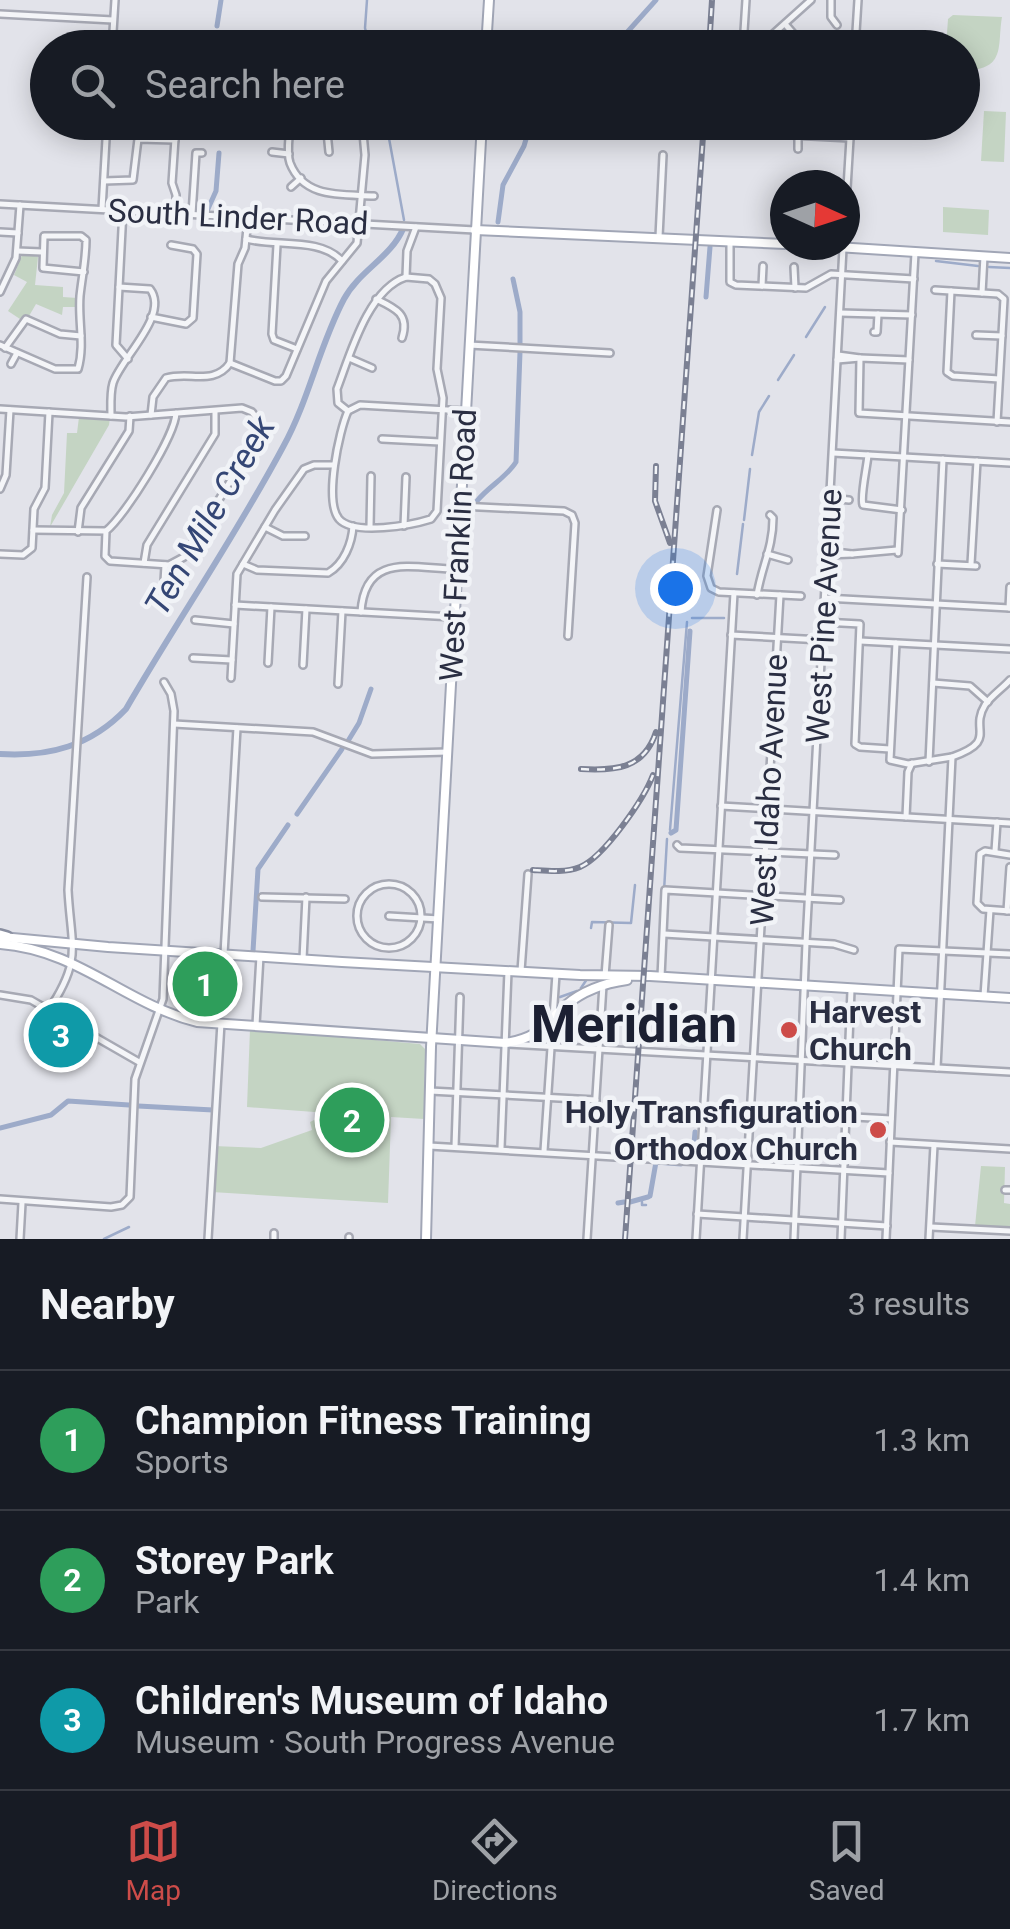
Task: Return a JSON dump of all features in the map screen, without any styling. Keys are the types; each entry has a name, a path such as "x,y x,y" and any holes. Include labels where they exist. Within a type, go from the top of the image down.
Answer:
{"main road":[{"path":"487,30 489,0"},
{"name":"West Franklin Road","path":"426,1239 432,1039 481,140"},
{"path":"476,230 770,243"},
{"path":"860,247 1010,258"},
{"path":"2,939 604,980 658,979 1010,998"},
{"path":"2,939 73,962 160,1012 197,1022 432,1039 505,1043 528,1038 578,996 604,980"}],"street":[{"path":"113,30 114,0"},
{"path":"744,30 747,0 755,0"},
{"path":"778,30 812,0"},
{"path":"831,0 830,18 838,25"},
{"path":"856,30 858,0"},
{"path":"0,14 114,20"},
{"path":"785,24 790,30"},
{"path":"102,209 107,140"},
{"path":"104,181 134,180 138,140"},
{"path":"175,140 172,183 176,213"},
{"path":"289,140 290,162 314,192 374,196"},
{"path":"328,140 329,152"},
{"path":"230,363 282,381 326,281 356,246 364,140"},
{"path":"798,140 798,150"},
{"path":"848,170 850,140"},
{"path":"272,152 289,154"},
{"path":"192,214 196,153 202,153"},
{"path":"658,237 664,155"},
{"path":"291,186 302,178"},
{"name":"South Linder Road","path":"0,204 476,230"},
{"path":"0,292 12,273 20,205"},
{"path":"123,210 116,345 128,359"},
{"path":"151,415 153,397 166,378 213,377 230,363 238,264 248,217"},
{"path":"406,278 407,251 416,226"},
{"path":"0,232 18,233"},
{"path":"82,336 60,334 26,320 2,346 55,368 78,369 82,336 80,298 84,272 85,238 44,236 43,268 84,272"},
{"path":"246,238 277,245 328,248 342,261"},
{"path":"730,241 730,282 796,288 813,287 826,273 914,278"},
{"path":"151,317 190,323 198,258 195,250 171,245"},
{"path":"277,245 272,334 277,342 296,349"},
{"path":"17,250 42,252"},
{"path":"121,250 131,251"},
{"path":"827,553 898,552 915,251"},
{"path":"982,293 984,256"},
{"name":"West Pine Avenue","path":"794,1239 808,899 843,260"},
{"path":"762,286 763,266"},
{"path":"794,267 796,288"},
{"path":"348,410 334,466 336,514 342,522 353,526 404,526 431,519 437,511 442,410 442,387 436,369 440,291 428,279 406,278 393,282 376,300 336,396 340,406 348,410 360,405 442,410 465,411"},
{"path":"110,416 113,383 151,317 154,291 119,286"},
{"path":"935,290 1002,295 997,422"},
{"path":"951,291 948,374 1000,378"},
{"path":"376,300 402,314 402,338"},
{"path":"840,313 912,315"},
{"path":"874,332 878,314"},
{"path":"976,335 1002,336"},
{"path":"469,345 610,353"},
{"path":"11,364 16,352"},
{"path":"1000,356 1010,357"},
{"path":"837,357 909,360"},
{"path":"349,358 372,368"},
{"path":"860,358 859,413 1010,422"},
{"path":"0,410 130,416 246,408 258,418 261,428 184,557 176,564 107,560 106,532"},
{"path":"0,489 6,475 10,410"},
{"path":"0,554 28,553 34,509 44,488 48,412"},
{"path":"144,564 147,545 215,434 215,412"},
{"path":"32,530 106,532 119,519 173,431 176,413"},
{"path":"78,532 80,512 129,431 130,416"},
{"path":"382,439 440,442"},
{"path":"832,453 1010,463"},
{"path":"868,455 863,505 902,510"},
{"path":"929,762 942,459"},
{"path":"937,564 974,565 977,461"},
{"path":"231,678 236,578 304,469 334,466"},
{"path":"370,527 371,476"},
{"path":"404,526 406,477"},
{"path":"830,498 849,500"},
{"path":"460,506 572,514 575,523 568,636"},
{"path":"717,510 707,576 711,588 801,596"},
{"path":"757,595 762,565 773,543 770,515"},
{"path":"265,526 283,536 305,536"},
{"path":"243,564 257,570 328,573 337,567 350,544 353,526"},
{"path":"767,554 788,560"},
{"path":"164,582 165,565"},
{"path":"361,612 366,589 383,569 456,568"},
{"path":"48,1011 68,979 73,962 68,890 87,577"},
{"path":"825,598 1010,608 1010,587"},
{"path":"696,1239 734,593"},
{"name":"West Idaho Avenue","path":"744,1239 780,595"},
{"path":"235,605 454,617"},
{"path":"268,663 271,607"},
{"path":"303,665 306,609"},
{"path":"338,684 342,611"},
{"path":"195,620 234,624"},
{"path":"824,622 860,624 856,746 890,749"},
{"path":"731,636 822,640"},
{"path":"860,641 1010,649"},
{"path":"896,643 892,762 929,762 952,757 976,745 984,706 1010,680"},
{"path":"193,658 232,660"},
{"path":"0,1199 111,1207 127,1201 131,1192 135,1079 160,1012 165,951 174,724 172,700 164,682"},
{"path":"933,683 970,686 988,702"},
{"path":"174,724 313,732 372,754 448,752"},
{"path":"224,954 237,728"},
{"path":"937,1068 952,757"},
{"path":"906,817 912,763"},
{"path":"721,806 1010,823"},
{"path":"995,852 997,822"},
{"path":"677,844 680,848 835,855"},
{"path":"1010,855 985,851 980,856 979,907 1009,911 1010,866"},
{"path":"521,972 528,874"},
{"path":"380,884 394,884 414,894 422,918 410,940 398,947 384,948 370,942 361,932 357,911 367,892 380,884"},
{"path":"658,979 665,890 840,900"},
{"path":"262,897 345,899"},
{"path":"302,959 306,897"},
{"path":"984,997 990,910"},
{"path":"389,916 439,919"},
{"path":"587,1239 608,925"},
{"path":"662,934 834,944 854,950"},
{"path":"886,1239 898,949 1010,954"},
{"path":"256,1026 260,956"},
{"path":"500,1149 508,971"},
{"path":"544,1152 556,974"},
{"path":"841,1239 851,990"},
{"path":"0,995 26,998 139,1062"},
{"path":"455,1147 460,997"},
{"path":"208,1239 221,1024"},
{"path":"505,1043 1010,1072"},
{"path":"430,1091 596,1100"},
{"path":"704,1109 891,1119"},
{"path":"890,1142 1010,1149"},
{"path":"928,1239 934,1145"},
{"path":"429,1146 889,1173"},
{"path":"20,1239 22,1203"},
{"path":"697,1214 887,1226"},
{"path":"931,1227 1010,1230"}],"green space":[{"path":"953,15 1002,17 993,61 980,68 980,30 947,30 948,19"},
{"path":"984,111 1006,112 1004,162 981,161"},
{"path":"943,207 989,210 988,235 943,232"},
{"path":"23,253 38,257 35,285 63,287 63,297 77,298 77,307 63,307 62,315 36,304 29,316 20,319 8,311 27,282 14,275"},
{"path":"79,417 110,418 109,425 50,527 64,493 67,433 77,433"},
{"path":"250,1029 420,1044 425,1049 424,1119 391,1117 388,1203 212,1192 214,1146 261,1148 312,1130 310,1122 328,1113 247,1107"},
{"path":"981,1166 1005,1167 1004,1203 1010,1204 1010,1227 975,1226"}],"waterway":[{"path":"217,26 221,0"},
{"name":"Ten Mile Creek","path":"366,30 367,0"},
{"path":"629,30 656,0"},
{"name":"Ten Mile Creek","path":"389,140 404,220"},
{"path":"498,222 503,185 526,140"},
{"path":"207,211 216,191 219,153"},
{"name":"Ten Mile Creek","path":"0,754 35,753 68,746 98,732 126,709 283,447 344,299 391,248 403,229"},
{"path":"706,297 710,247"},
{"path":"936,261 978,266"},
{"path":"989,267 1010,268"},
{"path":"513,279 520,312 520,344"},
{"path":"806,337 825,307"},
{"path":"477,501 516,462 520,352"},
{"path":"778,380 794,355"},
{"path":"752,455 759,412 769,396"},
{"path":"744,520 750,469"},
{"path":"737,574 743,524"},
{"path":"692,618 724,618"},
{"path":"670,830 687,622"},
{"path":"671,833 676,830 690,631"},
{"path":"348,741 371,689"},
{"path":"297,814 342,749"},
{"path":"253,951 258,869 288,825"},
{"path":"664,891 667,839"},
{"path":"591,928 592,922 631,923 635,885"},
{"path":"658,972 659,958"},
{"path":"581,988 587,979"},
{"path":"560,997 577,991"},
{"path":"0,1128 51,1115 68,1101 129,1105"},
{"path":"138,1106 213,1110"},
{"path":"693,1155 695,1132"},
{"path":"650,1196 656,1162 681,1164"},
{"path":"630,1202 648,1197"},
{"path":"618,1203 624,1202"},
{"path":"642,1202 646,1205"},
{"path":"104,1239 129,1227"}],"railway":[{"path":"710,30 712,0"},
{"path":"625,1239 703,140"},
{"path":"656,466 655,501 670,543"},
{"path":"581,769 627,765 644,754 656,732"},
{"path":"533,870 568,870 590,861 622,826 653,775"}],"place":[{"name":"Champion Fitness Training","path":"205,984"},
{"name":"Harvest Church","path":"789,1030"},
{"name":"Children's Museum of Idaho","path":"61,1035"},
{"name":"Storey Park","path":"352,1120"},
{"name":"Holy Transfiguration Orthodox Church","path":"878,1130"}],"district":[{"name":"Meridian","path":"634,1024"}]}
